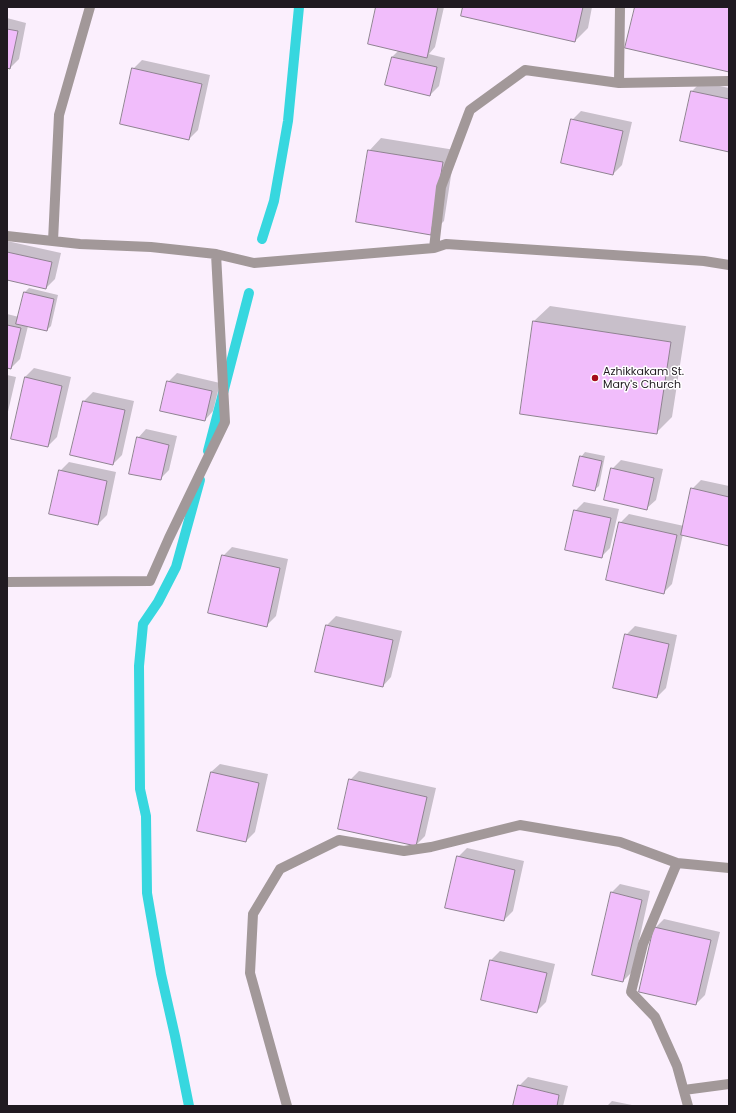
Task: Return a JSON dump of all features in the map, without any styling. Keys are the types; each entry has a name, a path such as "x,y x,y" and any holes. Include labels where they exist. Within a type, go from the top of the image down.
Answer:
{"street":[{"path":"53,241 59,115 90,7"},
{"path":"618,82 620,7"},
{"path":"434,248 441,187 470,110 525,70 618,82 729,81"},
{"path":"7,236 80,244 151,247 216,254 254,263 434,248 446,244 704,261 729,264"},
{"path":"7,582 150,581 225,422 216,254"},
{"path":"287,1106 250,973 253,914 280,869 339,840 404,851 431,847 520,825 620,842 677,863 729,868"},
{"path":"677,863 643,944 631,992 655,1017 678,1066 688,1106"},
{"path":"684,1090 729,1084"}],"building":[{"path":"376,7 438,7 427,58 368,44"},
{"path":"463,7 583,7 575,42 461,16"},
{"path":"635,7 729,7 729,72 625,48"},
{"path":"7,29 18,31 10,69 7,68"},
{"path":"392,57 437,67 430,96 385,85"},
{"path":"132,68 202,84 189,140 120,124"},
{"path":"691,91 729,99 729,152 680,141"},
{"path":"571,119 623,131 613,175 561,163"},
{"path":"368,150 443,162 431,235 356,222"},
{"path":"7,252 52,262 46,289 7,280"},
{"path":"24,292 54,299 47,331 16,324"},
{"name":"Azhikkakam St. Mary's Church","path":"533,321 671,342 657,434 520,414"},
{"path":"7,325 21,328 11,369 7,368"},
{"path":"25,377 62,386 48,447 11,439"},
{"path":"167,381 212,391 205,421 160,411"},
{"path":"83,401 125,410 113,465 70,455"},
{"path":"137,437 169,445 161,480 129,474"},
{"path":"580,456 602,461 595,491 573,486"},
{"path":"611,468 654,478 647,510 604,500"},
{"path":"59,470 107,481 98,525 49,514"},
{"path":"691,488 729,497 729,546 681,535"},
{"path":"574,510 611,518 602,558 565,550"},
{"path":"619,522 677,535 664,594 606,580"},
{"path":"222,555 280,568 267,627 208,613"},
{"path":"326,625 393,640 383,687 315,672"},
{"path":"625,634 669,644 657,698 613,688"},
{"path":"211,772 259,783 246,842 197,831"},
{"path":"349,779 427,797 416,846 338,829"},
{"path":"457,856 515,870 504,921 445,908"},
{"path":"611,892 642,900 623,982 592,975"},
{"path":"654,927 711,940 696,1005 639,992"},
{"path":"490,960 547,973 537,1013 481,1000"},
{"path":"518,1085 559,1095 557,1106 513,1106"}],"waterway":[{"path":"262,239 274,201 288,121 299,7"},
{"path":"208,451 249,293"},
{"path":"189,1106 161,974 147,893 146,816 140,789 139,666 143,624 158,602 176,567 200,480"}],"place":[{"name":"Azhikkakam St. Mary's Church","path":"595,378"}]}
